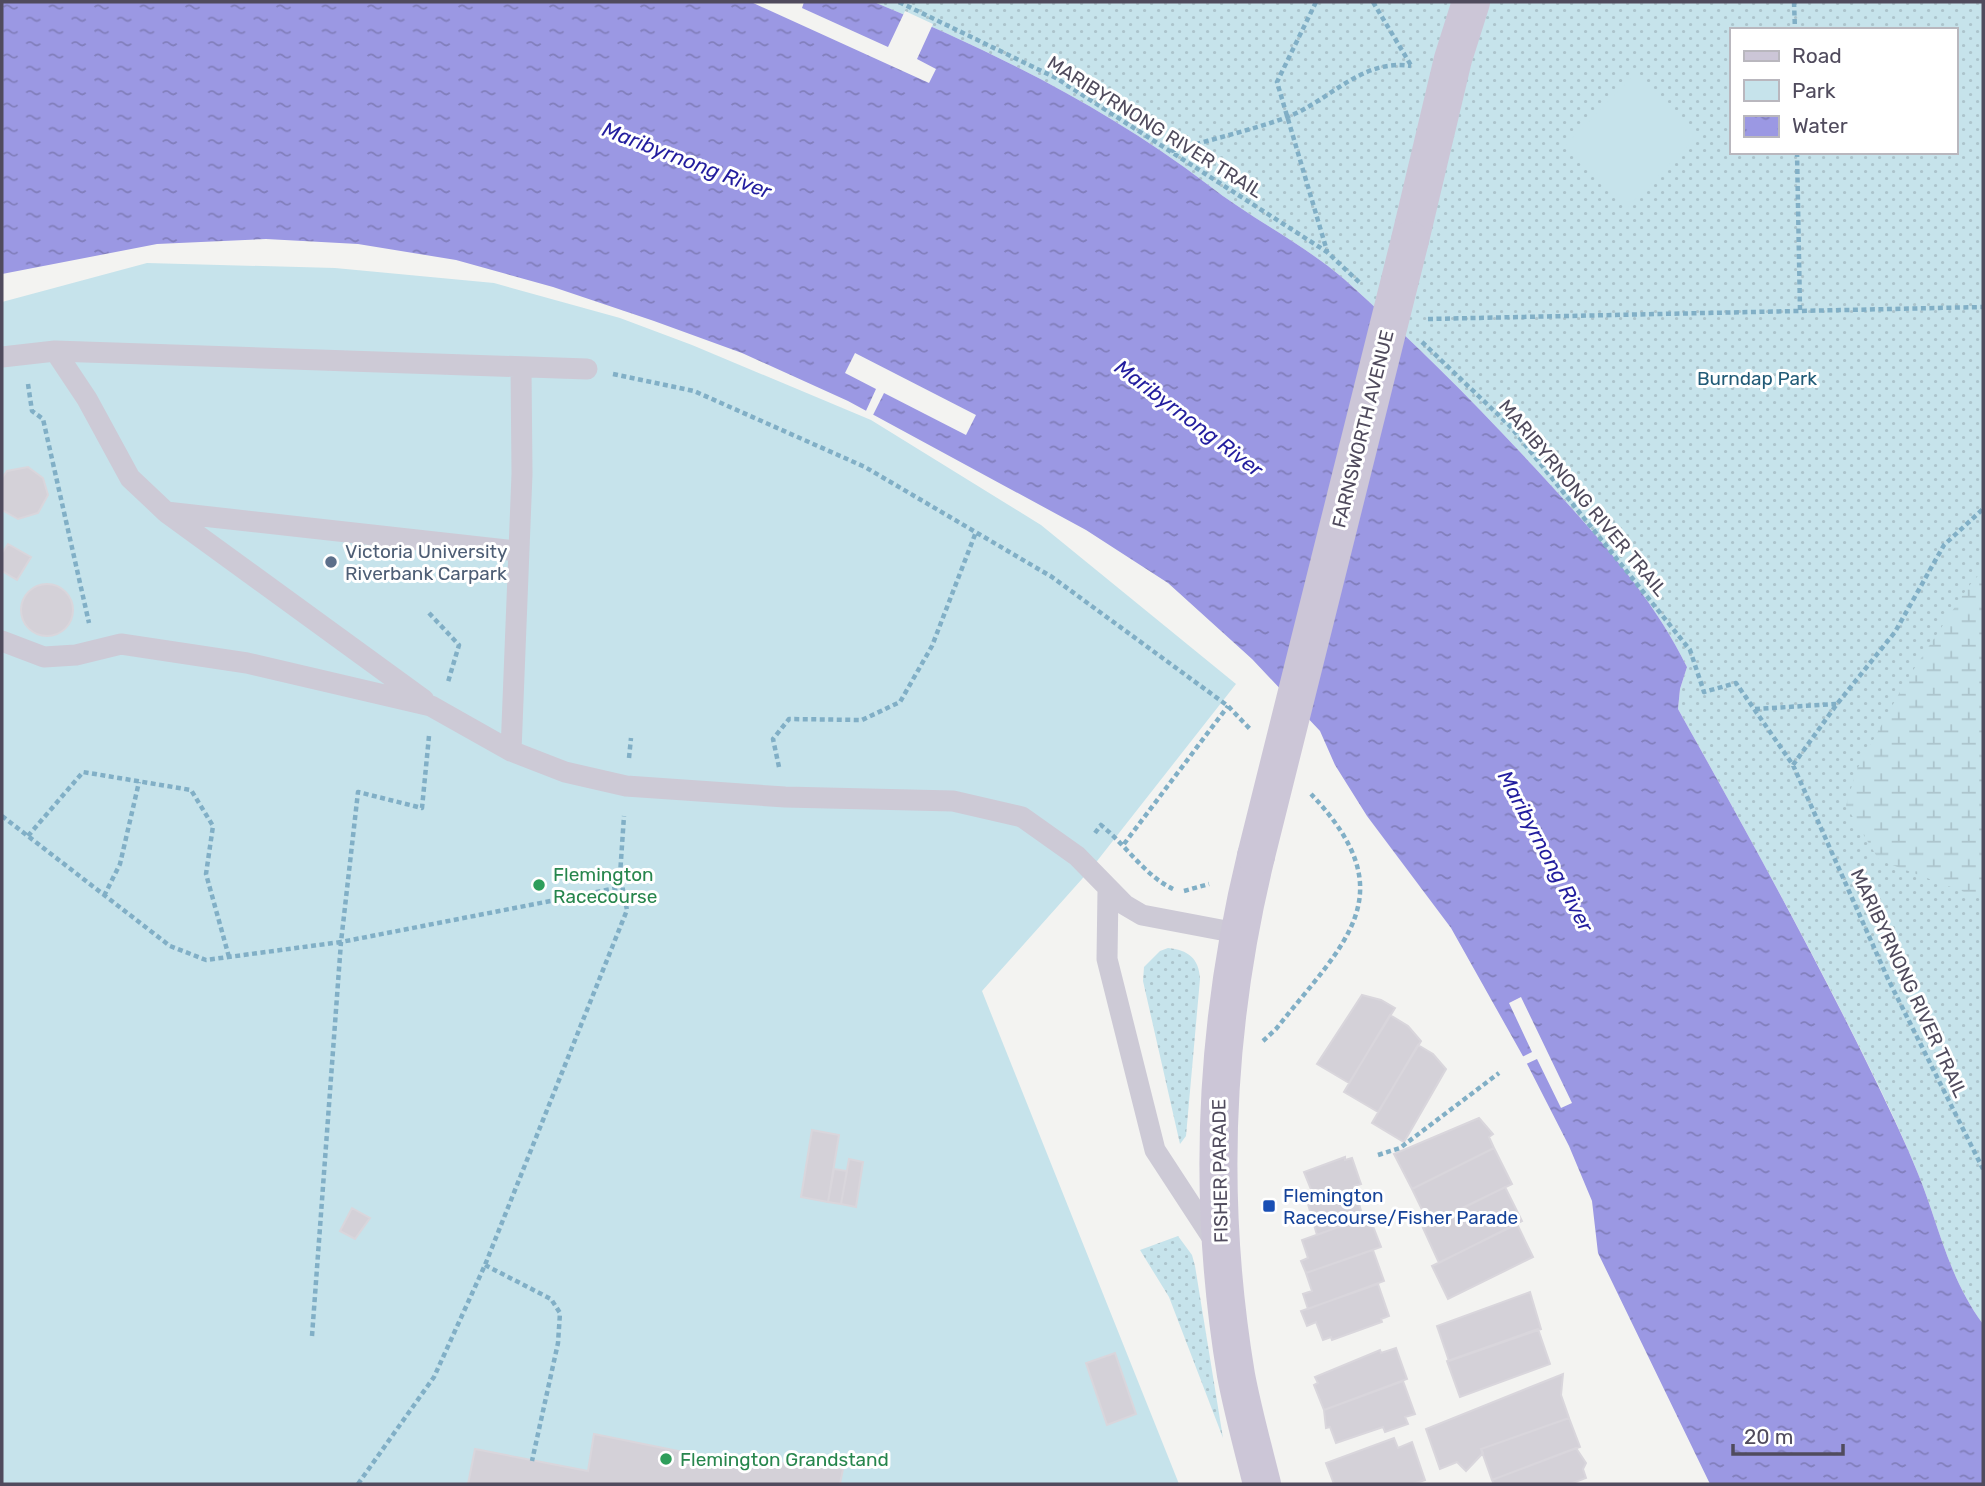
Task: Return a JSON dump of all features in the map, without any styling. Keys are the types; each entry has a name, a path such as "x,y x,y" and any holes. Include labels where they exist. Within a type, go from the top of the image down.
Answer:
{"main road":[{"name":"FARNSWORTH AVENUE","path":"1255,856 1453,59 1471,2"},
{"name":"FISHER PARADE","path":"1255,856 1237,933 1219,1083 1217,1166 1220,1250 1236,1376 1262,1484"}],"lane":[{"path":"12,355 55,351 587,369"},
{"path":"55,351 87,399 131,478 166,512 435,708 511,751 565,772 626,786 785,797 953,801 1022,817 1077,856 1108,890 1142,915 1237,933"},
{"path":"511,751 522,474 521,367"},
{"path":"166,512 517,551"},
{"path":"2,640 44,657 76,655 121,644 247,663 435,708"},
{"path":"1108,890 1107,959 1155,1150 1220,1250"}],"path":[{"name":"MARIBYRNONG RIVER TRAIL","path":"899,2 1056,78 1327,252 1368,291"},
{"path":"1316,2 1277,82 1327,252"},
{"path":"1373,2 1417,76"},
{"path":"1794,2 1795,28"},
{"path":"1170,151 1287,117 1370,69 1394,63 1411,66"},
{"path":"1797,154 1800,310"},
{"path":"1425,319 1983,307"},
{"name":"MARIBYRNONG RIVER TRAIL","path":"1417,337 1518,437 1690,650 1704,692 1737,683 1755,709 1793,765 1888,979 1983,1169"},
{"path":"12,355 32,411 43,419 95,649"},
{"path":"587,369 694,391 865,467 1052,577 1228,706 1257,736"},
{"path":"1793,765 1837,704 1895,632 1944,545 1983,509"},
{"path":"785,797 773,739 789,719 862,720 900,702 932,646 976,532"},
{"path":"312,1336 341,942 358,792 422,808 427,742 435,708 460,645 429,613"},
{"path":"1755,709 1837,704"},
{"path":"1213,878 1207,886 1179,892 1154,880 1124,845 1228,706"},
{"path":"358,1484 434,1377 485,1265 627,910 620,875 631,738"},
{"path":"28,836 83,772 191,790 213,826 206,873 229,957"},
{"path":"104,896 120,863 139,782"},
{"path":"1219,1083 1276,1029 1348,935 1359,911 1362,878 1353,851 1332,816 1304,786"},
{"path":"3,820 28,836 170,946 206,960 341,942 622,887"},
{"path":"1378,1155 1400,1148 1499,1073"},
{"path":"485,1265 551,1299 560,1314 558,1343 532,1461"}],"green space":[{"name":"Burndap Park","path":"874,2 1983,2 1983,1324 1952,1269 1914,1162 1868,1064 1789,911 1678,709 1680,689 1687,667 1638,587 1598,538 1512,443 1393,324 1328,266 1129,130 1046,82 961,40"},
{"path":"1633,76 1695,138 1626,209 1564,147"},
{"name":"Flemington Racecourse","path":"147,263 335,268 494,283 620,318 692,345 871,420 1041,525 1236,684 1090,870 982,991 1179,1484 2,1484 2,302"},
{"path":"1983,570 1983,889 1972,895 1879,860 1846,806 1856,771 1906,681 1968,587"},
{"path":"1168,948 1191,956 1195,960 1200,979 1186,1136 1180,1144 1143,981 1144,967 1160,951"},
{"path":"1178,1236 1192,1255 1195,1266 1223,1438 1169,1297 1140,1250"}],"water":[{"name":"Maribyrnong River","path":"2,2 874,2 1004,60 1088,105 1168,156 1328,266 1417,347 1577,514 1638,587 1687,667 1680,689 1678,709 1789,911 1868,1065 1927,1197 1952,1269 1983,1324 1983,1484 1710,1484 1598,1253 1592,1201 1569,1146 1524,1058 1451,928 1367,816 1335,765 1320,731 1252,659 1168,583 1086,530 848,401 742,353 654,321 553,287 456,260 358,244 266,239 157,244 2,274"}],"pier":[{"path":"751,2 804,2 802,8 888,47 905,11 933,24 917,59 936,69 929,83"},
{"path":"855,353 976,415 966,435 884,393 872,417 865,413 876,389 845,373"},
{"path":"1521,997 1572,1103 1561,1108 1537,1059 1524,1065 1520,1058 1532,1052 1509,1003"}],"building":[{"path":"28,467 43,478 48,495 38,513 18,519 2,510 2,478 7,471"},
{"path":"8,544 31,557 17,580 2,571 2,553"},
{"path":"47,584 57,586 65,592 71,600 71,620 65,628 57,634 47,636 37,634 29,628 23,620 21,610 23,600 29,592 37,586"},
{"path":"1362,995 1381,1000 1395,1008 1349,1083 1317,1064"},
{"path":"1390,1015 1408,1026 1421,1041 1378,1112 1344,1092"},
{"path":"1418,1045 1433,1054 1446,1069 1404,1142 1372,1123"},
{"path":"1479,1118 1493,1134 1489,1137 1494,1148 1412,1189 1394,1154"},
{"path":"812,1130 839,1135 828,1202 801,1197"},
{"path":"1494,1148 1512,1184 1429,1224 1412,1189"},
{"path":"1345,1157 1345,1160 1352,1158 1361,1184 1354,1186 1363,1218 1317,1235 1305,1194 1312,1192 1304,1172"},
{"path":"849,1159 863,1162 856,1207 841,1204"},
{"path":"834,1169 847,1171 841,1204 828,1202"},
{"path":"1505,1187 1522,1221 1439,1263 1423,1228"},
{"path":"352,1208 370,1218 355,1239 340,1231"},
{"path":"1369,1216 1381,1247 1306,1273 1301,1261 1308,1258 1302,1240"},
{"path":"1517,1224 1533,1257 1448,1299 1432,1266"},
{"path":"1373,1250 1384,1281 1308,1309 1303,1294 1312,1291 1306,1273"},
{"path":"1378,1284 1389,1316 1381,1319 1382,1322 1332,1340 1331,1337 1323,1340 1316,1322 1307,1326 1301,1311"},
{"path":"1530,1292 1541,1329 1449,1361 1437,1326"},
{"path":"1538,1329 1550,1364 1460,1397 1447,1361"},
{"path":"1396,1348 1407,1379 1324,1410 1314,1385 1318,1383 1315,1377 1380,1350 1381,1353"},
{"path":"1115,1353 1136,1414 1107,1425 1086,1363"},
{"path":"1563,1374 1561,1395 1569,1418 1481,1449 1483,1453 1466,1471 1457,1462 1440,1469 1426,1429"},
{"path":"1403,1381 1415,1414 1405,1417 1408,1424 1385,1432 1383,1427 1336,1443 1330,1427 1326,1428 1324,1410"},
{"path":"1569,1418 1580,1447 1492,1480 1481,1449"},
{"name":"Flemington Grandstand","path":"594,1434 698,1455 843,1469 840,1484 468,1484 475,1449 588,1471"},
{"path":"1394,1438 1398,1448 1412,1442 1425,1480 1413,1484 1334,1484 1326,1463"},
{"path":"1576,1448 1586,1463 1583,1469 1586,1478 1570,1484 1494,1484 1492,1480"}],"place":[{"name":"Victoria University Riverbank Carpark","path":"331,562"},
{"name":"Flemington Racecourse","path":"539,885"},
{"name":"Flemington Racecourse/Fisher Parade","path":"1269,1206"},
{"name":"Flemington Grandstand","path":"666,1459"}]}
